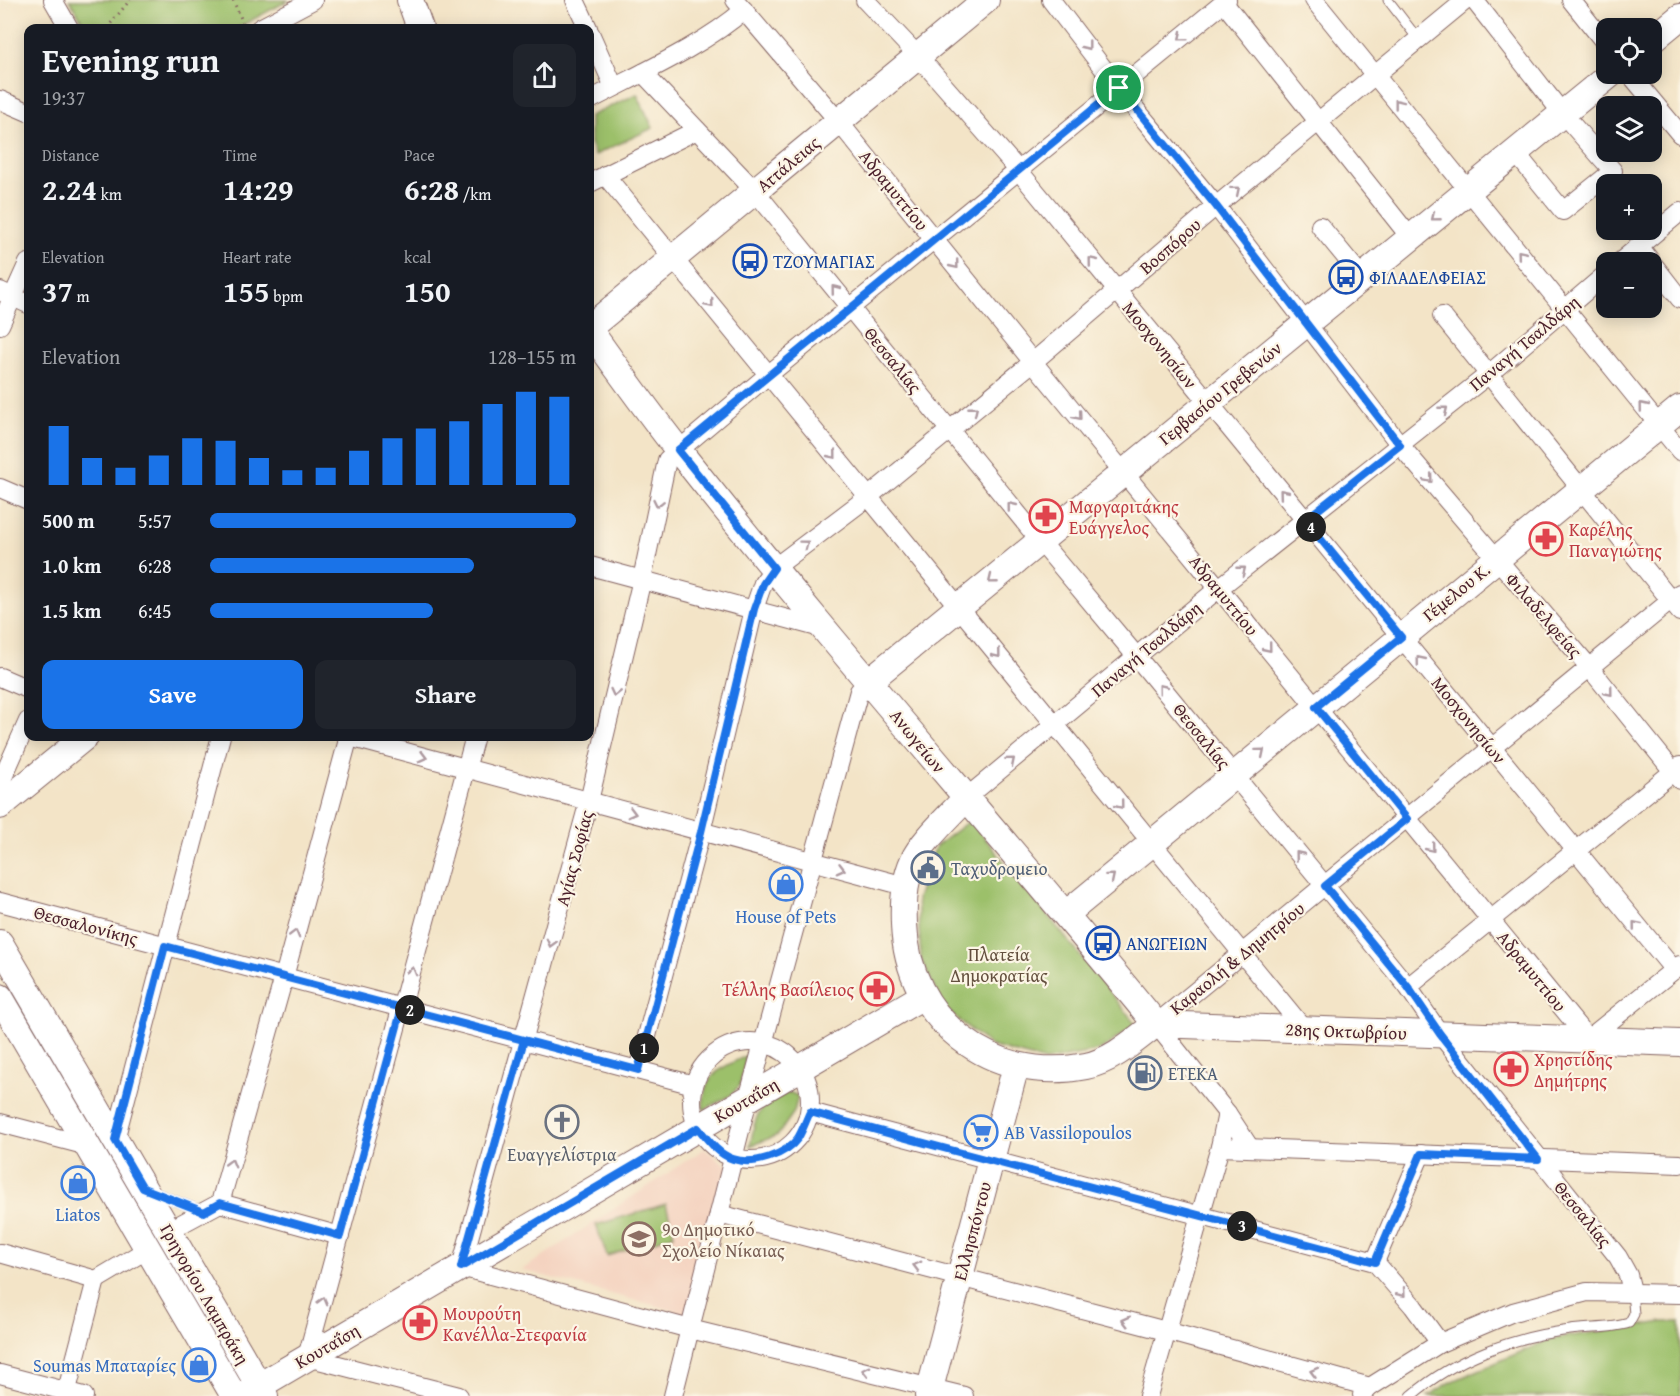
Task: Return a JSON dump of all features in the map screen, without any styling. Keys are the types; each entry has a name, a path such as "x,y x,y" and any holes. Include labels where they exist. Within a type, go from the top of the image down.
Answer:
{"main road":[{"path":"410,0 419,24"},
{"name":"Αττάλειας","path":"594,326 986,0"},
{"path":"1662,32 1680,17"},
{"name":"Γερβασίου Γρεβενών","path":"864,686 1598,84"},
{"name":"Ανωγείων","path":"594,334 768,576 825,629 864,686 966,798 1066,914 1156,1024"},
{"name":"Γέμελου Κ.","path":"1066,914 1680,408"},
{"path":"0,807 80,741"},
{"path":"966,798 913,860 904,886 904,945 923,996 942,1022 959,1038 984,1054 1016,1066 1055,1069 1087,1066 1119,1052 1156,1024"},
{"name":"Γρηγορίου Λαμπράκη","path":"0,944 168,1231 255,1393"},
{"name":"Κουταΐση","path":"255,1393 307,1357 923,996"},
{"name":"Γρηγορίου Λαμπράκη","path":"0,998 234,1396"},
{"name":"28ης Οκτωβρίου","path":"1156,1024 1304,1029 1434,1025 1588,1040 1680,1043"},
{"name":"Ελλησπόντου","path":"929,1391 1016,1066"}],"street":[{"path":"52,0 67,24"},
{"path":"268,24 313,0"},
{"path":"575,0 586,24"},
{"name":"Μοσχονησίων","path":"865,0 918,56 1019,171 1576,851 1677,967"},
{"name":"Φιλαδελφείας","path":"1051,0 1119,88 1216,206 1400,445 1678,773"},
{"path":"1314,0 1680,451"},
{"name":"Βοσπόρου","path":"768,576 1033,362 1216,206 1466,0"},
{"path":"1474,0 1562,113 1612,171 1563,211 1515,152"},
{"path":"1571,0 1596,31"},
{"path":"678,450 1225,1 1410,237"},
{"path":"594,98 725,26 740,5"},
{"name":"Αδραμυττίου","path":"740,5 839,122 1588,1040"},
{"path":"594,42 614,87"},
{"name":"Θεσσαλίας","path":"643,73 755,191 1408,987 1434,1025 1538,1159 1618,1257 1628,1275 1632,1291"},
{"path":"1638,84 1680,134"},
{"path":"0,100 24,110"},
{"path":"697,130 597,179 672,259 1304,1029"},
{"path":"1632,252 1680,212"},
{"path":"1320,226 1362,277"},
{"path":"1639,246 1680,299"},
{"path":"0,324 24,273"},
{"name":"Παναγή Τσαλδάρη","path":"966,798 1219,588 1489,374 1596,282"},
{"path":"1442,316 1581,489 1677,602"},
{"name":"Αγίας Σοφίας","path":"461,1267 589,801 642,579 667,460 678,450"},
{"path":"0,488 24,498"},
{"path":"594,567 825,629"},
{"path":"638,1070 701,832 754,609 768,576"},
{"name":"Καραολή & Δημητρίου","path":"1156,1024 1590,668 1677,602"},
{"path":"0,677 24,687"},
{"path":"673,1396 763,1043 864,686"},
{"path":"0,784 24,730"},
{"path":"115,1140 220,741"},
{"path":"212,1207 284,977 347,741"},
{"path":"363,741 904,886"},
{"path":"459,1396 420,1391 307,1357 474,741"},
{"path":"1408,987 1576,851 1678,773"},
{"name":"Θεσσαλονίκης","path":"0,902 694,1085"},
{"path":"1588,1040 1677,967"},
{"name":"Ανωγείων","path":"1156,1024 1227,1113 1250,1148"},
{"path":"748,1042 763,1043 786,1053 801,1068 809,1088 810,1112 797,1140 781,1153 753,1161 734,1160 715,1148 698,1128 692,1107 694,1085 706,1062 726,1047 748,1042"},
{"path":"810,1112 990,1162 1375,1262 1413,1306 1440,1343"},
{"path":"1148,1396 1220,1147 1227,1113"},
{"path":"0,1123 88,1146"},
{"path":"1220,1147 1680,1164"},
{"path":"1375,1262 1421,1154"},
{"path":"168,1231 212,1207 340,1236"},
{"path":"719,1214 1166,1331 1366,1392 1440,1343 1513,1312 1587,1292 1632,1291 1680,1294"},
{"path":"0,1253 96,1280 148,1249"},
{"path":"461,1267 929,1391 964,1396"},
{"path":"0,1374 75,1393 96,1280"}],"lane":[{"path":"1388,0 1418,39"},
{"path":"143,1188 212,1207"},
{"path":"1411,1396 1442,1371 1524,1338 1569,1330 1604,1326 1618,1327 1629,1323 1634,1314 1632,1291"}],"path":[{"path":"110,24 130,0"},
{"path":"233,0 243,24"}],"shaded area":[{"name":"9o Δημοτικό Σχολείο Νίκαιας","path":"704,1149 728,1166 690,1315 522,1270"}],"green space":[{"path":"69,0 289,0 244,24 84,24"},
{"path":"637,94 653,128 595,155 594,114"},
{"name":"Πλατεία Δημοκρατίας","path":"970,820 1136,1024 1101,1050 1045,1061 991,1046 944,1008 921,959 917,898 936,846"},
{"path":"746,1056 740,1085 730,1096 703,1110 709,1081 727,1065"},
{"path":"789,1092 798,1096 794,1112 778,1135 750,1146 754,1125 760,1112 764,1107"},
{"path":"666,1204 674,1235 607,1256 596,1225"},
{"path":"1663,1322 1680,1322 1680,1396 1428,1396 1451,1382 1551,1339"}],"place":[{"name":"ΤΖΟΥΜΑΓΙΑΣ","path":"750,261"},
{"name":"ΦΙΛΑΔΕΛΦΕΙΑΣ","path":"1346,277"},
{"name":"Μαργαριτάκης Ευάγγελος","path":"1046,516"},
{"name":"Καρέλης Παναγιώτης","path":"1546,539"},
{"name":"Ταχυδρομειο","path":"928,868"},
{"name":"House of Pets","path":"786,884"},
{"name":"ΑΝΩΓΕΙΩΝ","path":"1103,943"},
{"name":"Τέλλης Βασίλειος","path":"877,989"},
{"name":"Χρηστίδης Δημήτρης","path":"1511,1069"},
{"name":"ΕΤΕΚΑ","path":"1145,1073"},
{"name":"Ευαγγελίστρια","path":"562,1122"},
{"name":"AB Vassilopoulos","path":"981,1132"},
{"name":"Liatos","path":"78,1183"},
{"name":"9o Δημοτικό Σχολείο Νίκαιας","path":"639,1239"},
{"name":"Μουρούτη Κανέλλα-Στεφανία","path":"420,1323"},
{"name":"Soumas Μπαταρίες","path":"199,1365"}],"route":[{"path":"1119,88 1216,206 1400,445 1305,520 1401,637 1316,707 1407,819 1325,886 1408,987 1440,1034 1538,1159 1421,1154 1375,1262 990,1162 810,1112 797,1140 781,1153 753,1161 734,1160 715,1148 698,1128 461,1267 524,1040 402,1008 340,1236 220,1203 204,1212 143,1188 115,1140 165,946 225,961 638,1070 701,832 754,609 763,584 774,568 678,450 1119,88"}]}
